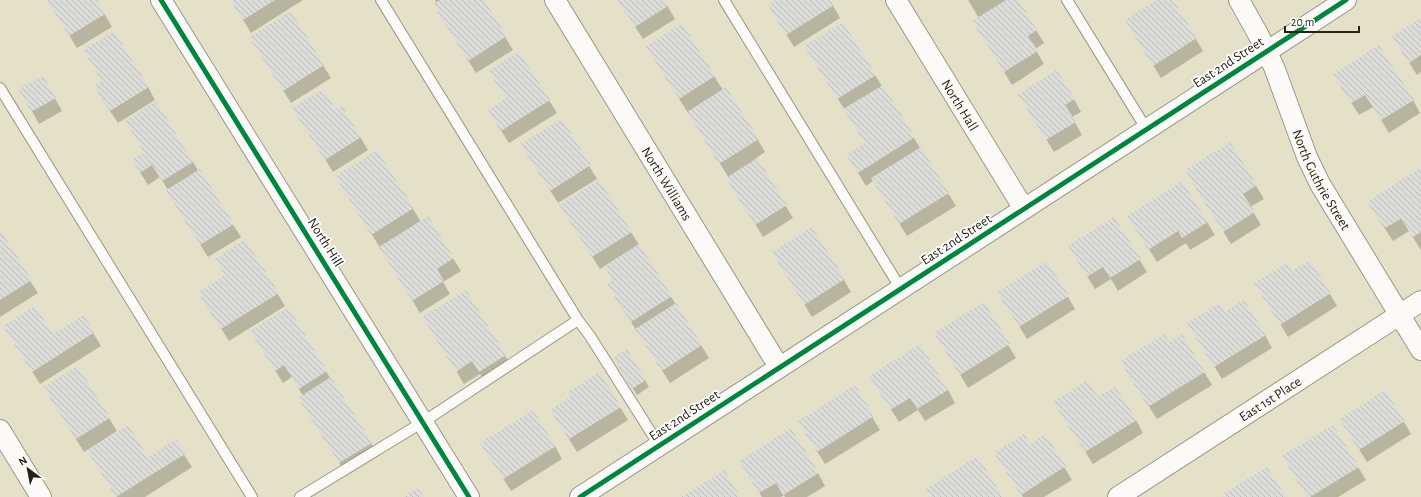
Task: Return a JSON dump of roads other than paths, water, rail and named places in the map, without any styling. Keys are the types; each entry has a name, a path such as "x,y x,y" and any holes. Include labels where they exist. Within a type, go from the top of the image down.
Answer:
{"street":[{"name":"North Hill","path":"161,0 469,497"},
{"name":"North Williams","path":"555,0 779,367"},
{"name":"North Hall","path":"896,0 1024,209"},
{"name":"North Guthrie Street","path":"1239,0 1267,51 1283,89 1307,157 1320,184 1421,350"},
{"name":"East 2nd Street","path":"580,497 1346,0"},
{"name":"East 1st Place","path":"1118,497 1421,301"},
{"path":"0,430 41,497"}],"lane":[{"path":"381,0 578,320 590,336 659,445"},
{"path":"724,0 901,289"},
{"path":"1067,0 1147,130"},
{"path":"0,88 252,497"},
{"path":"300,497 423,422 578,320"}]}
